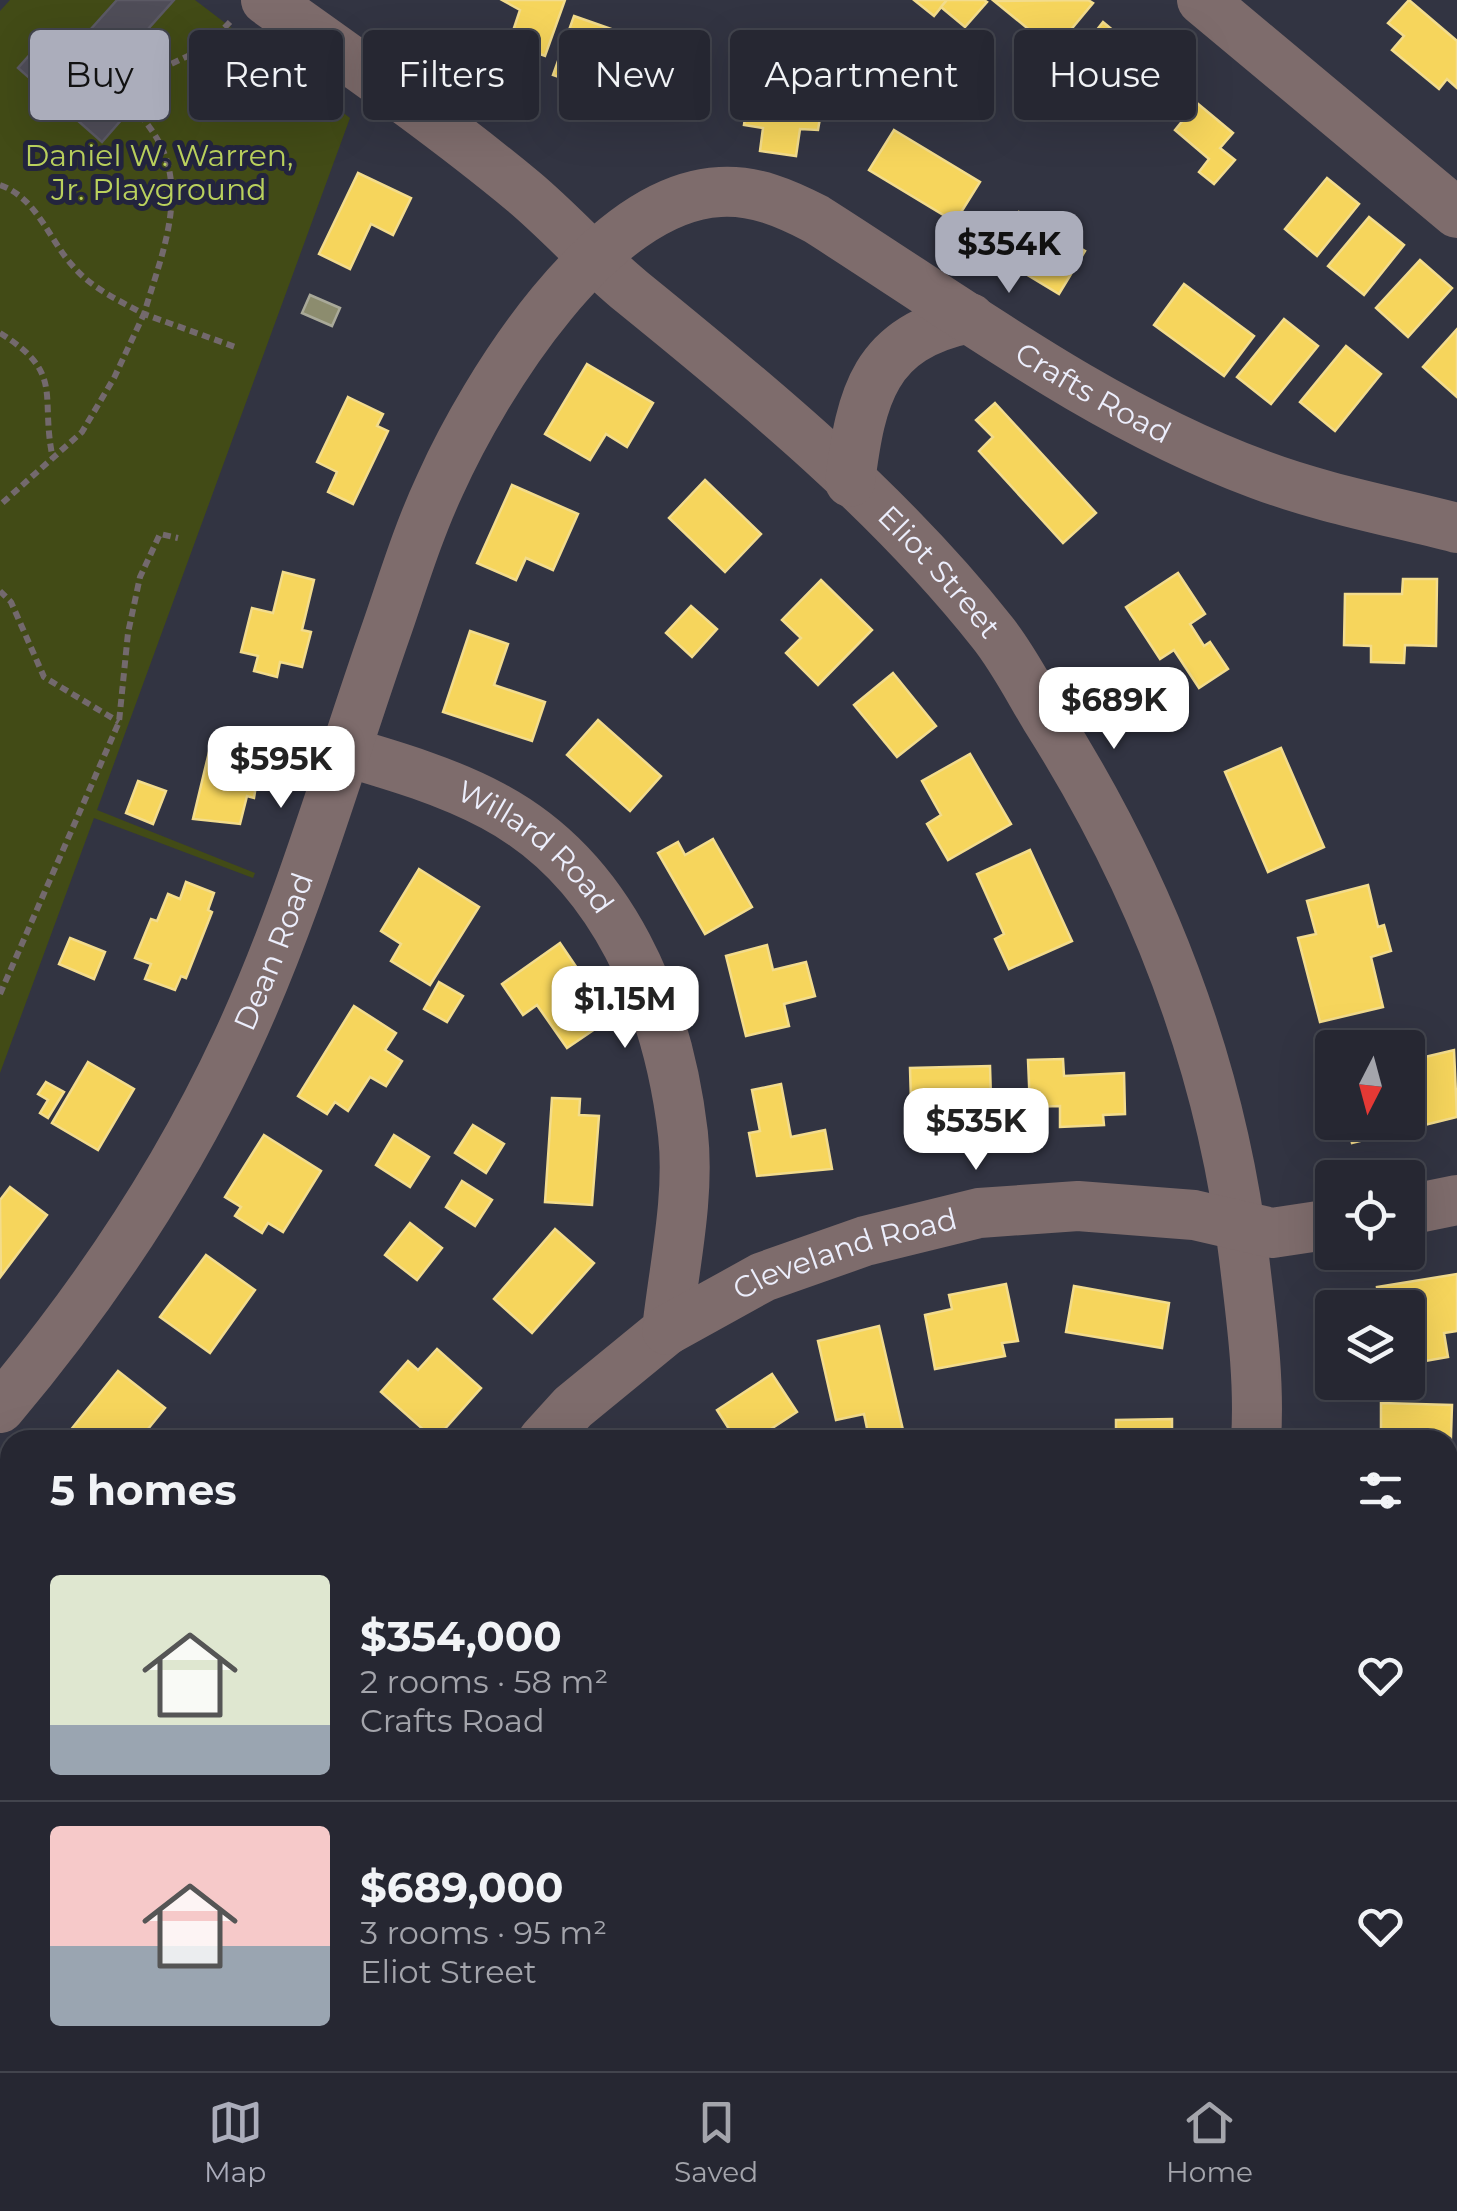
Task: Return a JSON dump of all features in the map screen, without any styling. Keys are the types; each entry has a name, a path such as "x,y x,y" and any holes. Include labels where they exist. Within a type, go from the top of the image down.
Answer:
{"street":[{"path":"1202,0 1457,213"},
{"name":"Eliot Street","path":"248,11 522,190 596,255 626,288 710,354 850,482 994,634 1069,754 1122,852 1168,954 1190,1015 1216,1105 1240,1226 1252,1329 1256,1430"},
{"name":"Crafts Road","path":"596,255 628,224 670,204 718,192 775,199 816,219 1064,378 1258,474 1457,528"},
{"name":"Dean Road","path":"0,1408 94,1291 140,1224 212,1094 260,985 409,564 462,441 554,301 596,255"},
{"path":"850,482 858,422 877,374 893,354 924,331 970,318"},
{"name":"Willard Road","path":"344,751 453,786 523,824 586,883 623,933 655,1000 683,1136 667,1330"},
{"path":"1425,1207 1457,1200"},
{"name":"Cleveland Road","path":"667,1330 763,1277 865,1241 979,1213 1078,1206 1194,1215 1278,1233 1315,1227"},
{"path":"552,1430 573,1407 667,1330"}],"path":[{"path":"169,65 205,48 248,11"},
{"path":"0,505 82,432 114,378 144,314 169,232 170,178 162,148 142,120"},
{"path":"0,184 29,203 72,266 98,289 144,314 238,348"},
{"path":"0,333 30,351 42,368 53,460"},
{"path":"0,994 118,722 128,633 140,577 160,534 178,538"},
{"path":"0,591 11,602 44,677 118,722"}],"green space":[{"name":"Daniel W. Warren, Jr. Playground","path":"10,0 195,0 234,30 189,30 189,120 343,120 343,113 350,118 97,810 255,873 253,878 94,818 0,1073 0,11"}],"building: Homes":[{"path":"502,0 565,0 545,56 539,54 539,30 513,30 520,10"},
{"path":"914,0 947,0 934,16"},
{"path":"947,0 987,2 965,27 941,7"},
{"path":"1409,0 1457,41 1457,88 1447,79 1439,89 1392,50 1404,36 1388,23"},
{"path":"994,1 1093,3 1071,30 1030,30"},
{"path":"574,16 614,30 569,30"},
{"path":"1103,22 1113,30 1097,30"},
{"path":"1196,104 1233,133 1220,148 1235,160 1214,184 1199,172 1209,159 1175,130 1183,120 1196,120"},
{"path":"745,120 820,120 818,130 800,129 796,156 760,151 763,128 744,125"},
{"path":"894,130 980,182 955,222 869,170"},
{"path":"358,173 411,198 393,235 371,224 350,269 319,254"},
{"path":"1327,178 1359,204 1317,256 1285,229"},
{"path":"1019,212 1085,251 1059,294 993,254"},
{"path":"1369,217 1404,245 1364,295 1328,266"},
{"path":"1420,260 1452,288 1408,337 1376,308"},
{"path":"1184,284 1254,336 1224,376 1154,325"},
{"path":"1284,319 1318,346 1271,404 1237,377"},
{"path":"1457,329 1457,397 1423,367"},
{"path":"1346,346 1381,374 1335,431 1300,402"},
{"path":"587,364 653,403 627,447 606,434 590,460 545,434"},
{"path":"348,397 383,414 377,426 388,431 353,504 328,492 337,472 317,462"},
{"path":"995,403 1096,513 1063,543 979,451 993,437 976,420"},
{"path":"705,480 761,534 725,572 669,518"},
{"path":"512,485 578,514 553,570 526,558 516,580 477,563"},
{"path":"283,572 314,580 302,630 311,632 302,667 280,662 277,677 254,671 258,656 241,652 252,608 273,613"},
{"path":"1178,573 1205,614 1190,624 1204,646 1210,642 1228,669 1199,688 1174,650 1160,659 1126,607"},
{"path":"1403,579 1437,579 1436,646 1405,645 1404,663 1371,662 1371,646 1344,645 1345,594 1402,594"},
{"path":"821,580 872,630 818,685 786,653 801,638 782,620"},
{"path":"691,606 717,629 692,657 666,633"},
{"path":"470,631 508,644 494,685 545,702 532,741 443,712"},
{"path":"893,673 936,726 897,757 854,705"},
{"path":"598,720 661,776 630,811 567,755"},
{"path":"243,736 263,741 254,798 247,796 240,824 193,819 210,748 238,755"},
{"path":"1281,748 1324,847 1268,872 1225,772"},
{"path":"970,754 1011,824 948,860 927,824 941,815 922,781"},
{"path":"138,781 166,791 153,824 126,813"},
{"path":"713,839 752,907 705,934 658,853 678,842 685,855"},
{"path":"1030,850 1072,941 1009,969 995,939 1004,934 977,874"},
{"path":"419,869 479,907 430,985 391,961 401,944 381,931"},
{"path":"186,882 214,893 208,910 212,912 186,978 181,976 175,990 145,979 151,964 135,958 151,919 157,921 168,894 180,899"},
{"path":"1368,885 1378,927 1384,925 1391,951 1371,957 1383,1007 1320,1022 1298,938 1316,934 1307,901"},
{"path":"70,938 105,952 94,979 59,964"},
{"path":"560,943 581,974 568,983 598,1027 567,1048 537,1005 523,1015 502,984"},
{"path":"767,945 773,970 806,962 815,996 784,1004 789,1026 746,1036 726,956"},
{"path":"439,982 463,996 447,1022 424,1009"},
{"path":"354,1006 396,1033 385,1050 402,1061 386,1086 370,1077 348,1111 335,1102 327,1114 298,1096"},
{"path":"1454,1050 1457,1117 1425,1125 1425,1057"},
{"path":"1063,1059 1064,1076 1124,1073 1125,1114 1103,1115 1104,1125 1060,1127 1060,1106 1030,1107 1028,1060"},
{"path":"88,1062 134,1089 98,1150 52,1123"},
{"path":"990,1066 992,1132 912,1135 910,1068"},
{"path":"46,1082 64,1092 48,1118 40,1113 48,1100 38,1094"},
{"path":"781,1084 791,1137 825,1130 832,1169 757,1176 749,1133 760,1131 752,1090"},
{"path":"552,1098 580,1099 579,1115 599,1116 592,1205 545,1202"},
{"path":"473,1125 504,1144 486,1173 455,1153"},
{"path":"264,1135 321,1171 283,1232 268,1223 262,1233 235,1216 241,1207 225,1197"},
{"path":"394,1135 429,1157 410,1187 376,1165"},
{"path":"462,1181 492,1200 475,1226 446,1207"},
{"path":"10,1187 47,1215 1,1276 0,1200"},
{"path":"410,1223 442,1248 417,1280 385,1255"},
{"path":"555,1229 594,1263 532,1333 494,1299"},
{"path":"206,1255 255,1290 210,1353 160,1317"},
{"path":"1457,1274 1457,1331 1444,1333 1448,1357 1425,1361 1425,1290 1377,1287"},
{"path":"1006,1284 1018,1341 1002,1343 1005,1356 935,1369 925,1315 952,1309 949,1295"},
{"path":"1074,1286 1169,1303 1162,1348 1066,1332"},
{"path":"879,1326 903,1430 867,1430 864,1414 836,1420 818,1341"},
{"path":"437,1349 481,1388 444,1430 424,1430 381,1392 408,1361 418,1370"},
{"path":"118,1371 165,1408 147,1430 71,1430"},
{"path":"772,1374 797,1412 769,1430 730,1430 717,1410"},
{"path":"1381,1403 1452,1405 1451,1430 1381,1430"},
{"path":"1172,1419 1172,1430 1116,1430 1116,1420"}],"building: Industry":[{"path":"310,295 340,308 332,326 302,313"}],"building: Other":[{"path":"117,0 174,0 147,30 90,30"},
{"path":"30,54 30,79 18,68"},
{"path":"77,120 121,120 102,142"}]}
